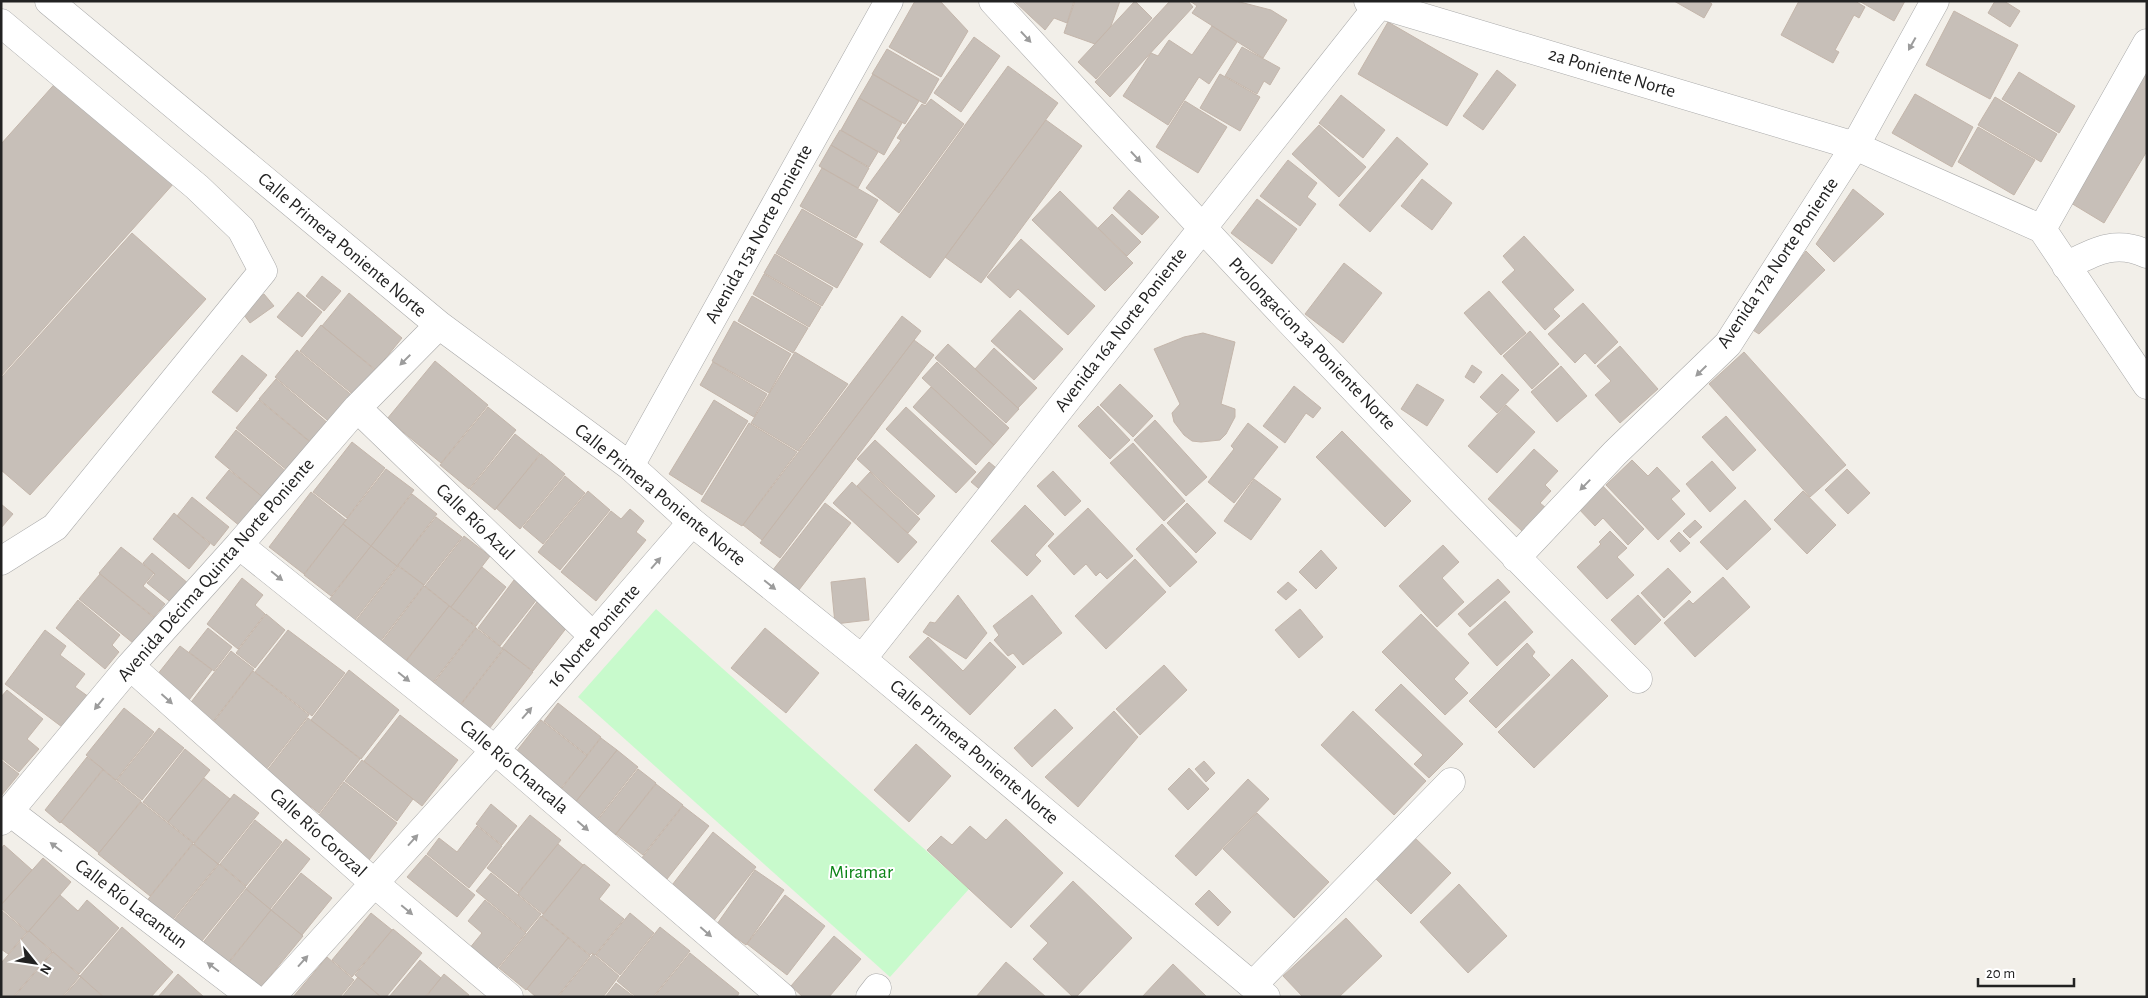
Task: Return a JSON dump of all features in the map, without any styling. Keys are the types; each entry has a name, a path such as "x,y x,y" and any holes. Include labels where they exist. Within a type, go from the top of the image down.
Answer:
{"street":[{"name":"Calle Primera Poniente Norte","path":"49,1 439,325 630,466 692,522 862,659 1260,991"},
{"name":"Avenida 15a Norte Poniente","path":"630,466 889,1"},
{"name":"Prolongacion 3a Poniente Norte","path":"993,1 1202,228 1516,558 1638,679"},
{"name":"Avenida 17a Norte Poniente","path":"1516,558 1615,454 1728,344 1855,146 1935,1"},
{"name":"Avenida 16a Norte Poniente","path":"862,659 1202,228 1377,2"},
{"name":"2a Poniente Norte","path":"1377,2 1855,146 2042,229"},
{"path":"1,23 203,193 241,229 263,271 55,527 1,561"},
{"path":"2147,43 2042,229 2147,386"},
{"path":"2066,266 2092,252 2123,246 2147,254"},
{"name":"Avenida Décima Quinta Norte Poniente","path":"6,817 130,666 239,545 357,408 439,325"},
{"name":"Calle Río Azul","path":"357,408 593,636"},
{"name":"16 Norte Poniente","path":"271,997 495,750 692,522"},
{"name":"Calle Río Chancala","path":"239,545 495,750 782,997"},
{"name":"Calle Río Corozal","path":"130,666 374,882 509,997"},
{"path":"1260,991 1451,782"},
{"name":"Calle Río Lacantun","path":"6,817 252,997"}],"green space":[{"name":"Miramar","path":"656,609 969,889 890,977 578,697"}],"building":[{"path":"915,1 940,1 968,31 941,77 889,47"},
{"path":"1014,1 1074,1 1067,23 1054,18 1045,30"},
{"path":"1075,1 1120,1 1111,26 1095,44 1064,33"},
{"path":"1135,1 1152,18 1096,79 1078,62"},
{"path":"1170,1 1188,1 1193,7 1110,97 1095,82"},
{"path":"1190,1 1236,1 1271,10 1287,20 1263,58 1192,13 1197,6"},
{"path":"1674,1 1708,1 1712,4 1704,18"},
{"path":"1799,1 1855,1 1865,7 1859,18 1854,15 1835,50 1839,52 1833,63 1781,35"},
{"path":"1859,1 1905,1 1894,21"},
{"path":"1995,1 2004,1 2020,11 2010,27 1988,13"},
{"path":"1954,11 2018,45 1990,99 1926,65"},
{"path":"1388,22 1478,74 1447,126 1358,74"},
{"path":"1212,26 1237,42 1209,84 1199,77 1168,125 1123,96 1151,53 1158,56 1169,40 1192,55"},
{"path":"974,37 1000,56 961,112 934,93"},
{"path":"1242,47 1280,68 1270,85 1264,81 1257,94 1225,76"},
{"path":"887,49 939,79 925,104 872,74"},
{"path":"2147,65 2147,151 2104,223 2066,200"},
{"path":"1008,66 1058,103 930,278 880,242"},
{"path":"1497,70 1516,85 1483,130 1463,116"},
{"path":"2019,72 2075,106 2059,133 2002,99"},
{"path":"873,74 919,101 905,124 859,98"},
{"path":"1220,74 1260,97 1240,131 1200,108"},
{"path":"60,78 175,182 1,376 1,144"},
{"path":"1915,94 1973,127 1952,167 1892,133"},
{"path":"1341,95 1385,130 1363,158 1319,123"},
{"path":"1995,97 2057,134 2041,162 1978,125"},
{"path":"859,98 902,123 884,155 841,130"},
{"path":"931,99 964,124 899,213 866,188 901,140 897,138 922,104 925,106"},
{"path":"1185,101 1227,127 1198,173 1156,147"},
{"path":"1046,120 1082,146 981,283 945,257"},
{"path":"1319,125 1366,167 1339,197 1292,154"},
{"path":"1978,127 2035,160 2014,195 1958,162"},
{"path":"840,130 878,152 869,167 831,145"},
{"path":"1397,137 1428,164 1370,232 1339,205"},
{"path":"831,145 869,168 858,188 819,166"},
{"path":"1288,160 1317,183 1307,197 1316,204 1300,226 1260,196"},
{"path":"822,168 878,200 856,238 800,206"},
{"path":"1422,179 1452,203 1432,230 1401,206"},
{"path":"1853,189 1884,214 1834,262 1816,244"},
{"path":"1129,190 1159,217 1142,235 1113,208"},
{"path":"1060,191 1133,263 1105,291 1032,220"},
{"path":"1257,199 1297,229 1272,264 1231,233"},
{"path":"802,209 863,244 837,288 776,253"},
{"path":"1112,214 1141,242 1127,256 1098,228"},
{"path":"132,233 206,299 30,495 1,470 1,378"},
{"path":"1524,236 1574,290 1553,309 1560,316 1545,330 1502,282 1515,270 1503,256"},
{"path":"1021,239 1095,306 1068,335 1018,289 1010,298 987,277"},
{"path":"1806,251 1825,270 1759,334 1748,327"},
{"path":"775,254 833,288 822,306 764,273"},
{"path":"1344,263 1382,293 1343,343 1305,314"},
{"path":"764,274 821,307 809,327 753,294"},
{"path":"322,276 341,291 324,311 306,296"},
{"path":"1489,291 1526,333 1501,355 1464,313"},
{"path":"298,292 322,312 302,337 277,317"},
{"path":"349,293 402,338 376,370 322,326"},
{"path":"264,294 274,306 250,323 241,311"},
{"path":"752,296 808,328 793,353 738,321"},
{"path":"1583,303 1618,342 1595,364 1585,353 1575,363 1548,334"},
{"path":"1020,310 1063,349 1034,380 991,341"},
{"path":"902,316 921,331 762,540 743,525"},
{"path":"734,321 791,354 769,393 712,361"},
{"path":"321,325 376,371 355,396 300,351"},
{"path":"1530,331 1559,364 1532,389 1503,356"},
{"path":"1203,333 1235,342 1221,404 1235,409 1235,417 1226,434 1220,440 1201,442 1192,441 1184,435 1174,422 1172,413 1180,404 1154,349 1184,337"},
{"path":"914,340 934,355 780,558 760,543"},
{"path":"948,344 1019,409 1006,423 935,358"},
{"path":"1620,346 1658,389 1620,423 1595,395 1611,381 1597,366"},
{"path":"994,348 1037,388 1018,408 975,369"},
{"path":"297,350 354,397 332,424 275,377"},
{"path":"795,352 848,384 798,451 751,423"},
{"path":"1744,352 1846,465 1810,497 1709,384"},
{"path":"242,355 267,375 237,412 212,392"},
{"path":"435,361 488,405 441,463 387,419"},
{"path":"713,362 767,394 754,417 700,385"},
{"path":"937,362 1009,428 994,445 922,378"},
{"path":"1472,365 1482,372 1474,383 1465,377"},
{"path":"1561,366 1587,396 1557,422 1531,392"},
{"path":"1502,374 1519,390 1497,413 1480,397"},
{"path":"276,379 329,424 313,444 259,399"},
{"path":"1120,384 1153,416 1133,437 1100,405"},
{"path":"1417,384 1444,400 1427,426 1401,409"},
{"path":"1294,386 1321,408 1313,418 1306,413 1285,443 1263,426"},
{"path":"931,387 994,445 976,465 913,407"},
{"path":"259,400 311,443 288,471 236,428"},
{"path":"714,400 748,421 702,495 669,474"},
{"path":"1506,405 1535,432 1497,473 1468,446"},
{"path":"1098,406 1130,440 1110,459 1078,426"},
{"path":"488,407 516,430 469,489 440,465"},
{"path":"906,407 976,472 956,493 886,429"},
{"path":"1726,416 1756,450 1733,471 1702,437"},
{"path":"1155,420 1207,477 1186,496 1134,440"},
{"path":"749,423 797,452 742,526 701,501"},
{"path":"1248,423 1278,447 1234,503 1208,482 1234,449 1231,446"},
{"path":"236,430 287,472 265,499 215,457"},
{"path":"1342,431 1411,501 1385,527 1316,457"},
{"path":"515,434 540,454 495,510 470,489"},
{"path":"875,440 935,496 918,515 857,459"},
{"path":"352,442 385,468 347,518 313,492"},
{"path":"1133,443 1185,501 1164,521 1110,463"},
{"path":"1534,449 1558,471 1545,485 1551,491 1540,503 1546,508 1523,532 1488,499"},
{"path":"541,454 565,474 520,529 496,508"},
{"path":"1632,460 1648,476 1657,467 1680,491 1671,499 1685,514 1658,540 1606,485"},
{"path":"1712,461 1736,488 1710,512 1686,484"},
{"path":"989,462 1001,472 984,493 971,482"},
{"path":"386,469 414,490 371,546 343,524"},
{"path":"1847,469 1870,493 1848,514 1825,490"},
{"path":"229,470 265,499 241,527 206,498"},
{"path":"1053,471 1081,501 1065,516 1037,486"},
{"path":"870,472 920,519 908,533 857,486"},
{"path":"565,476 585,493 543,544 523,527"},
{"path":"1254,479 1281,499 1251,540 1224,521"},
{"path":"852,482 917,542 898,563 833,503"},
{"path":"1600,483 1644,529 1628,545 1603,518 1595,526 1576,506"},
{"path":"588,491 610,510 560,570 538,552"},
{"path":"1803,491 1836,525 1807,554 1774,520"},
{"path":"311,492 346,520 304,574 269,547"},
{"path":"412,494 437,514 397,566 371,546"},
{"path":"192,497 229,527 214,546 177,516"},
{"path":"1745,500 1771,529 1727,570 1700,542"},
{"path":"825,503 851,523 795,595 769,575"},
{"path":"1187,503 1216,533 1196,553 1167,523"},
{"path":"1,504 13,514 1,528"},
{"path":"1025,505 1054,534 1035,555 1041,561 1027,576 991,541"},
{"path":"1088,508 1133,556 1107,579 1100,572 1096,576 1086,564 1074,575 1048,546"},
{"path":"630,509 644,521 636,532 646,540 596,601 561,572 611,511 621,519"},
{"path":"174,513 210,544 189,569 153,539"},
{"path":"436,517 462,537 424,585 398,565"},
{"path":"1695,520 1702,527 1690,538 1683,531"},
{"path":"343,524 371,546 331,596 304,575"},
{"path":"1162,524 1197,562 1170,587 1136,549"},
{"path":"1610,531 1627,548 1617,557 1634,575 1607,599 1577,567 1601,544 1599,542"},
{"path":"1679,532 1690,543 1680,552 1670,541"},
{"path":"464,536 490,556 451,607 425,586"},
{"path":"1443,545 1459,562 1442,578 1464,602 1437,627 1399,586"},
{"path":"371,546 397,566 355,620 329,600"},
{"path":"121,547 154,573 143,586 165,604 154,617 99,573"},
{"path":"1321,550 1337,568 1316,589 1299,572"},
{"path":"152,553 189,584 173,604 147,583 155,574 143,563"},
{"path":"1135,559 1166,592 1106,649 1075,616"},
{"path":"398,566 424,585 380,642 355,622"},
{"path":"482,567 506,587 476,626 451,607"},
{"path":"1668,568 1691,592 1664,618 1641,593"},
{"path":"100,574 154,618 133,643 79,599"},
{"path":"517,576 541,594 500,646 478,628"},
{"path":"1723,577 1750,607 1695,657 1664,623 1689,600 1693,604"},
{"path":"242,578 263,595 255,605 265,614 238,649 207,624"},
{"path":"865,578 869,620 835,624 831,582"},
{"path":"1498,579 1510,592 1470,627 1458,614"},
{"path":"1288,582 1297,590 1286,600 1277,592"},
{"path":"424,586 449,606 404,663 380,644"},
{"path":"958,595 987,633 966,659 923,632 930,622 935,623"},
{"path":"1032,595 1062,633 1023,665 1013,653 1008,656 994,640 999,635 993,626"},
{"path":"1638,595 1661,620 1635,645 1611,620"},
{"path":"540,598 571,622 533,671 502,648"},
{"path":"78,600 120,635 112,645 119,652 105,669 56,628"},
{"path":"1505,601 1533,632 1497,666 1468,634"},
{"path":"449,606 476,627 431,685 404,664"},
{"path":"1300,609 1323,637 1299,658 1275,630"},
{"path":"266,614 285,630 255,668 236,653"},
{"path":"1421,614 1469,663 1454,679 1468,693 1445,715 1382,652"},
{"path":"208,628 232,647 214,671 189,652"},
{"path":"476,628 503,649 460,705 433,684"},
{"path":"765,628 819,673 786,713 731,668"},
{"path":"45,630 66,646 60,655 85,674 75,687 89,697 66,730 5,684"},
{"path":"288,630 345,673 312,716 255,672"},
{"path":"928,637 963,671 990,642 1016,667 970,715 909,657"},
{"path":"1527,643 1535,652 1532,656 1550,675 1496,728 1469,701"},
{"path":"180,646 212,670 189,700 157,675"},
{"path":"504,649 533,672 489,729 460,706"},
{"path":"231,651 254,669 211,724 188,706"},
{"path":"1572,659 1608,696 1534,768 1498,732"},
{"path":"1164,665 1187,690 1140,735 1116,709"},
{"path":"349,670 399,710 361,759 311,720"},
{"path":"253,671 309,715 265,771 209,728"},
{"path":"1401,684 1463,744 1429,778 1414,764 1423,755 1375,710"},
{"path":"7,690 43,719 27,739 39,749 19,772 1,758 1,697"},
{"path":"558,703 601,737 587,755 544,721"},
{"path":"124,708 154,732 116,780 86,755"},
{"path":"1055,709 1073,728 1032,767 1014,748"},
{"path":"1114,711 1138,737 1078,807 1045,777"},
{"path":"1353,711 1426,781 1394,815 1321,745"},
{"path":"400,715 458,760 422,806 364,761"},
{"path":"308,718 360,759 319,813 266,772"},
{"path":"541,720 587,756 561,788 516,752"},
{"path":"159,728 184,748 142,800 117,780"},
{"path":"601,738 617,750 574,804 559,792"},
{"path":"916,744 951,776 909,822 874,790"},
{"path":"185,749 210,770 168,822 143,802"},
{"path":"617,750 638,767 595,822 573,805"},
{"path":"87,757 103,769 60,823 45,810"},
{"path":"1,760 19,774 1,796"},
{"path":"362,760 413,799 397,821 345,781"},
{"path":"1204,761 1215,773 1206,782 1195,769"},
{"path":"1189,768 1209,789 1188,810 1168,789"},
{"path":"638,769 656,783 615,835 597,821"},
{"path":"103,770 141,801 99,853 61,822"},
{"path":"204,778 230,799 194,843 168,822"},
{"path":"1248,779 1269,799 1196,876 1175,856"},
{"path":"344,782 397,823 369,860 316,819"},
{"path":"656,784 683,805 643,855 616,834"},
{"path":"234,794 259,813 218,864 194,844"},
{"path":"141,802 193,843 150,896 98,854"},
{"path":"491,804 517,826 502,845 476,824"},
{"path":"683,806 709,826 663,884 637,864"},
{"path":"1257,813 1329,882 1294,918 1223,849"},
{"path":"530,815 561,840 518,893 487,868"},
{"path":"1006,819 1063,873 1011,928 927,850 941,836 952,845 970,826 986,840"},
{"path":"255,820 282,842 246,886 220,864"},
{"path":"477,826 502,846 469,888 427,854 439,838 457,852"},
{"path":"713,832 756,867 712,923 669,889"},
{"path":"1411,834 1451,873 1411,914 1372,875"},
{"path":"286,839 310,859 270,909 246,889"},
{"path":"193,844 218,864 170,923 145,903"},
{"path":"558,844 583,865 543,914 518,894"},
{"path":"4,845 32,870 1,905 1,849"},
{"path":"426,855 475,895 457,917 407,877"},
{"path":"43,858 71,882 28,932 1,908 1,905"},
{"path":"219,864 246,887 197,947 170,925"},
{"path":"584,864 610,885 599,899 624,919 595,955 592,953 590,955 542,916"},
{"path":"755,870 784,890 746,945 717,924"},
{"path":"301,873 332,898 302,935 271,910"},
{"path":"491,873 541,914 526,932 476,891"},
{"path":"1073,881 1132,938 1076,997 1073,997 1033,959 1048,943 1030,926"},
{"path":"1459,884 1507,936 1468,973 1420,922"},
{"path":"246,889 271,910 226,965 201,945"},
{"path":"1209,890 1231,912 1218,926 1195,904"},
{"path":"60,895 78,911 87,900 119,928 79,974 29,931"},
{"path":"785,895 825,926 787,975 747,944"},
{"path":"485,900 526,933 496,970 469,949 482,933 468,921"},
{"path":"1,910 27,932 8,954 1,949"},
{"path":"271,910 303,936 258,991 227,965"},
{"path":"371,913 392,930 352,977 332,960"},
{"path":"630,913 654,933 620,975 596,955"},
{"path":"541,916 568,938 526,990 499,968"},
{"path":"1346,918 1382,956 1339,997 1303,997 1283,976"},
{"path":"122,927 173,972 151,997 104,997 80,976"},
{"path":"660,927 690,951 653,997 636,997 617,981"},
{"path":"393,929 422,953 386,997 381,997 355,975"},
{"path":"29,931 52,952 13,997 1,997 1,963"},
{"path":"834,936 861,959 829,997 803,997 791,986"},
{"path":"568,938 590,956 557,997 536,997 527,989"},
{"path":"53,952 80,976 62,997 14,997"},
{"path":"690,953 739,993 737,997 654,997"},
{"path":"593,954 619,976 603,997 558,997"},
{"path":"327,957 354,980 340,997 293,997"},
{"path":"420,960 441,978 425,997 389,997"},
{"path":"1006,962 1046,997 976,997"},
{"path":"1173,964 1207,997 1142,997"},
{"path":"178,974 204,997 158,997"},
{"path":"444,974 469,995 468,997 426,997"},
{"path":"81,977 103,997 63,997"},
{"path":"358,977 381,997 342,997"},
{"path":"616,983 633,996 633,997 605,997"}]}
